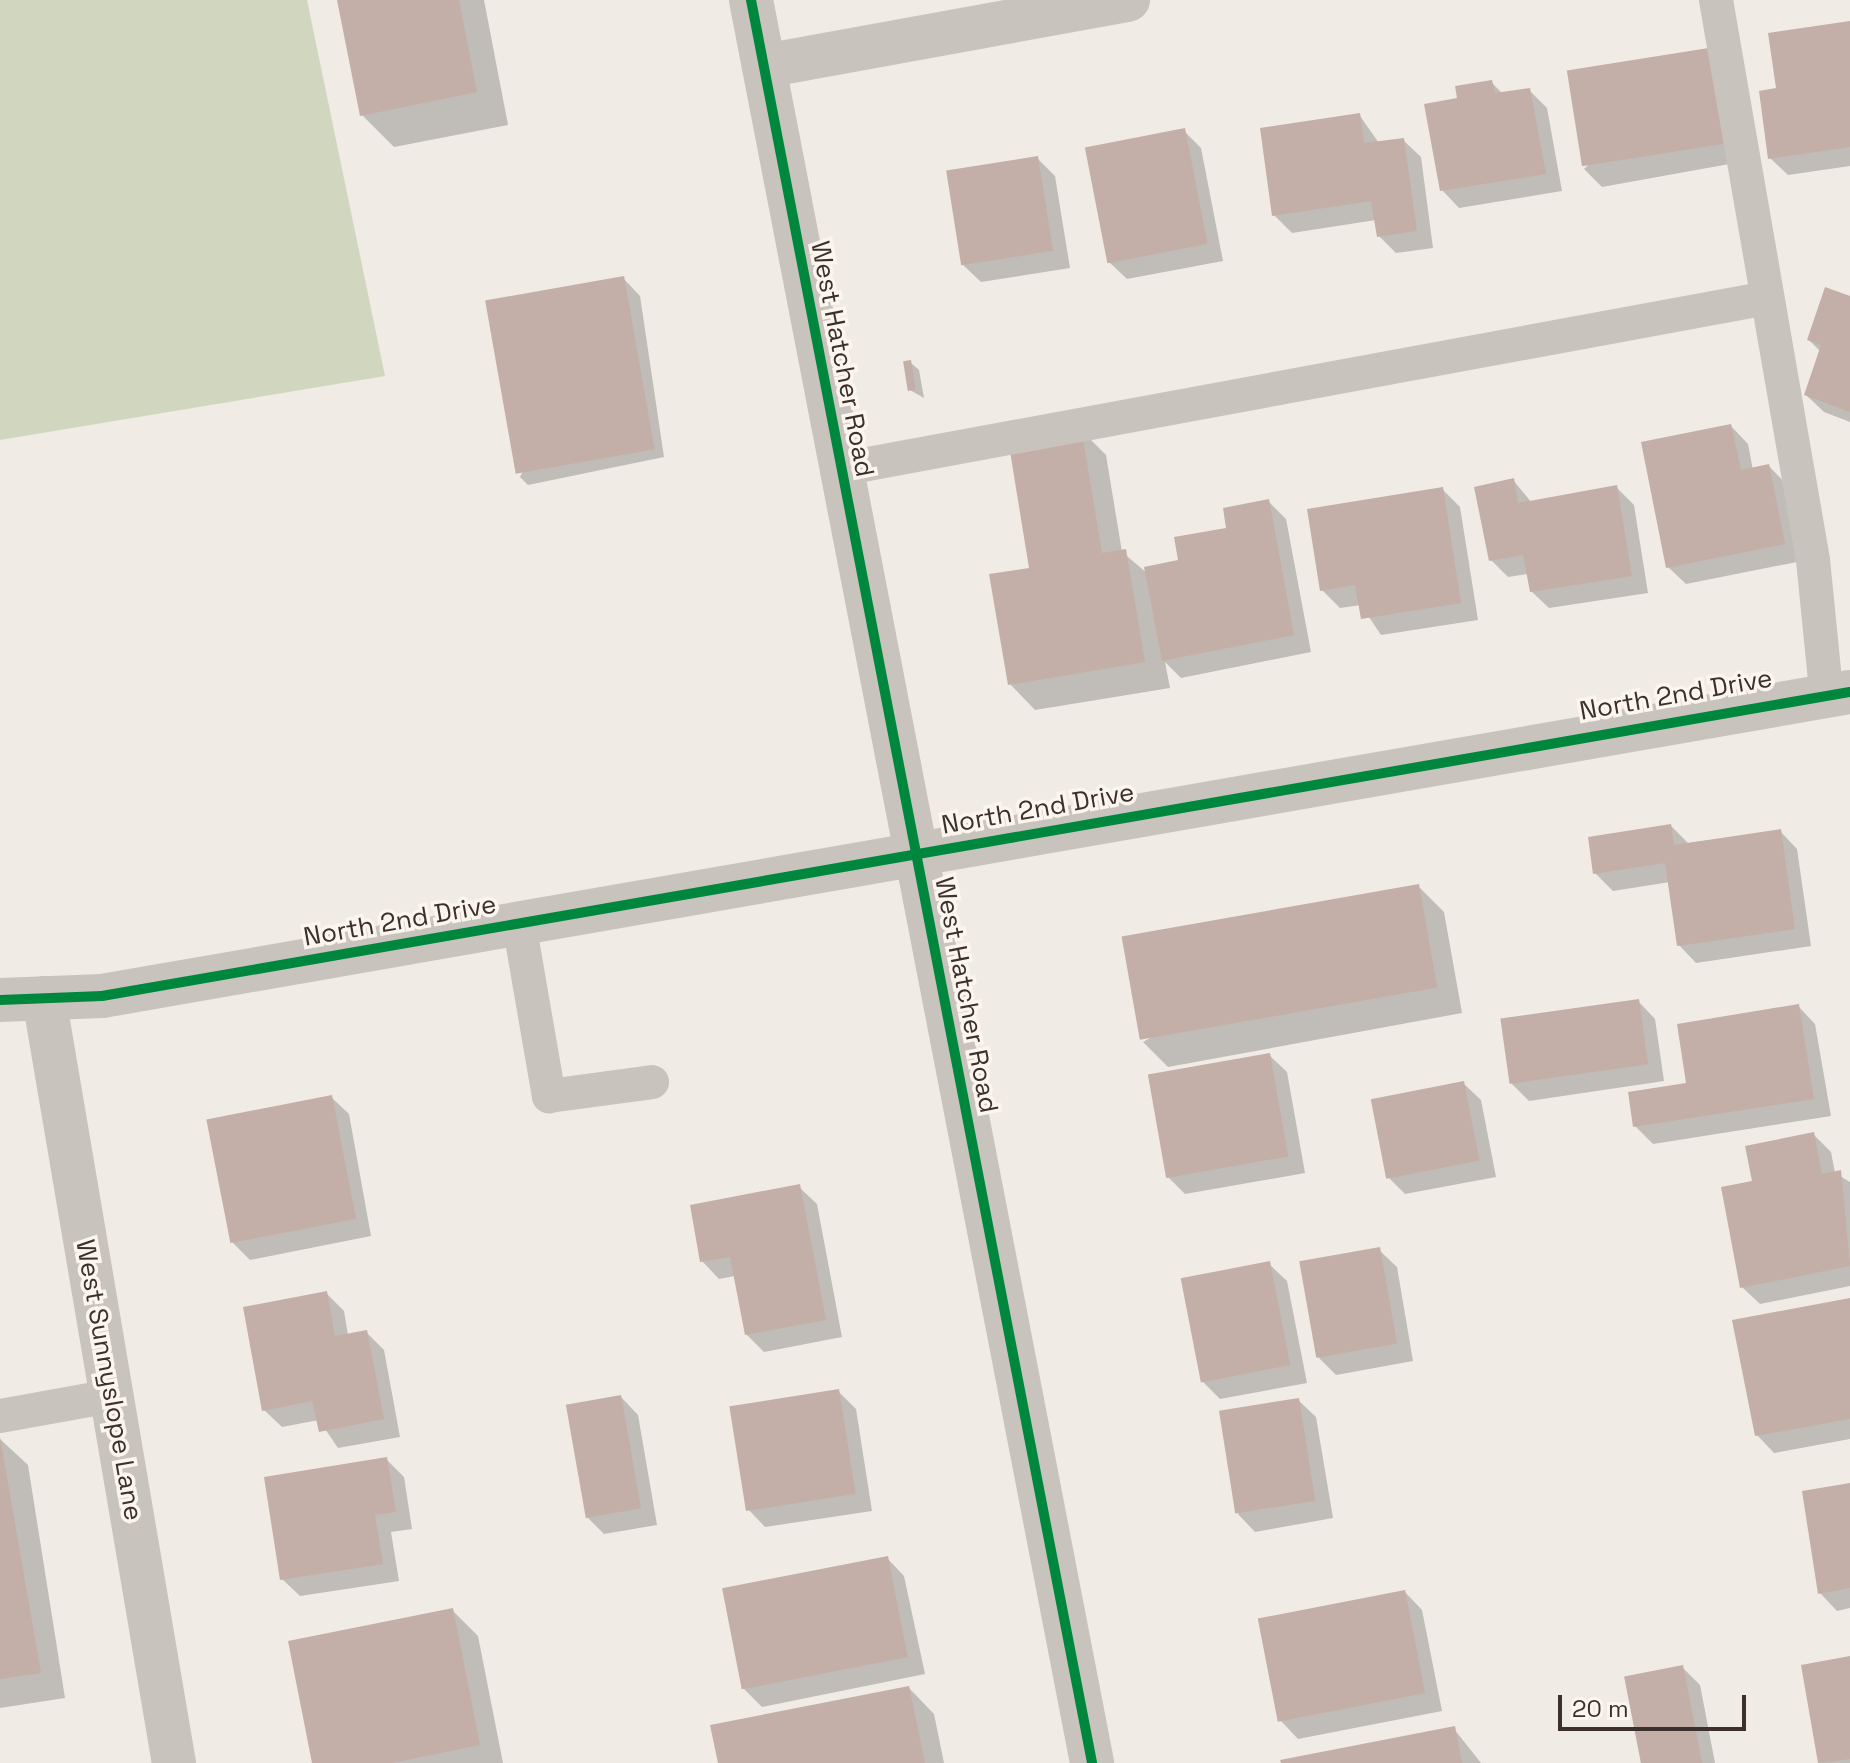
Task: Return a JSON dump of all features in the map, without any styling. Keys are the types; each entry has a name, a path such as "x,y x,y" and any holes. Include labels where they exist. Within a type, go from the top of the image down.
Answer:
{"street":[{"name":"West Hatcher Road","path":"751,0 1092,1763"},
{"path":"764,66 1128,0"},
{"name":"North 2nd Drive","path":"0,1000 102,996 1838,691"},
{"name":"West Sunnyslope Lane","path":"44,998 174,1763"}],"lane":[{"path":"1716,0 1838,691"},
{"path":"841,469 1767,298"},
{"path":"519,923 549,1096 652,1082"},
{"path":"0,1416 111,1396"}],"green space":[{"path":"0,0 307,0 385,376 0,440"}],"building":[{"path":"337,0 459,0 477,92 360,116"},
{"path":"1850,21 1850,147 1768,159 1759,91 1776,88 1768,33"},
{"path":"1715,47 1730,143 1582,166 1567,70"},
{"path":"1492,80 1495,93 1530,88 1546,174 1440,191 1424,104 1457,98 1455,86"},
{"path":"1360,113 1364,143 1404,138 1417,231 1377,237 1371,201 1272,216 1260,128"},
{"path":"1185,128 1208,244 1107,263 1085,147"},
{"path":"1038,156 1053,251 961,265 946,171"},
{"path":"624,276 655,449 516,474 485,300"},
{"path":"1825,287 1850,296 1850,412 1804,395 1821,345 1807,340"},
{"path":"911,360 916,390 908,391 903,361"},
{"path":"1731,424 1741,470 1769,464 1785,544 1666,568 1641,442"},
{"path":"1081,427 1102,553 1126,549 1145,662 1008,685 989,574 1029,568 1008,439"},
{"path":"1514,478 1518,503 1617,485 1632,576 1530,592 1523,555 1489,561 1474,487"},
{"path":"1443,487 1461,603 1361,619 1355,585 1320,591 1307,509"},
{"path":"1269,499 1294,635 1162,661 1144,567 1178,560 1174,537 1226,528 1223,508"},
{"path":"1671,824 1674,845 1781,829 1795,929 1677,946 1665,863 1593,874 1588,837"},
{"path":"1419,884 1437,987 1140,1040 1122,936"},
{"path":"1639,999 1648,1064 1510,1084 1500,1018"},
{"path":"1799,1004 1814,1099 1633,1127 1628,1092 1686,1083 1677,1024"},
{"path":"1270,1053 1288,1156 1166,1178 1148,1075"},
{"path":"1464,1081 1479,1161 1386,1179 1371,1099"},
{"path":"332,1095 356,1219 230,1243 206,1119"},
{"path":"1814,1132 1822,1174 1841,1170 1850,1266 1740,1288 1721,1187 1752,1181 1745,1146"},
{"path":"800,1184 826,1320 745,1335 730,1257 700,1262 690,1205"},
{"path":"1380,1247 1397,1344 1316,1358 1299,1261"},
{"path":"1270,1261 1290,1365 1201,1382 1181,1278"},
{"path":"327,1291 335,1336 367,1330 384,1419 319,1432 312,1401 262,1411 243,1307"},
{"path":"1850,1298 1850,1419 1755,1436 1732,1320"},
{"path":"839,1389 856,1494 746,1511 729,1406"},
{"path":"621,1395 641,1508 586,1518 566,1405"},
{"path":"1299,1398 1315,1501 1235,1513 1219,1411"},
{"path":"0,1437 41,1673 0,1679"},
{"path":"387,1457 396,1512 375,1515 383,1564 280,1580 264,1477"},
{"path":"1850,1483 1850,1588 1818,1594 1802,1491"},
{"path":"888,1556 908,1657 742,1689 722,1588"},
{"path":"1405,1590 1425,1693 1278,1722 1258,1619"},
{"path":"453,1608 480,1745 392,1763 312,1763 288,1641"},
{"path":"1850,1656 1850,1759 1818,1763 1801,1665"},
{"path":"1683,1665 1702,1763 1641,1763 1624,1676"},
{"path":"909,1686 925,1763 718,1763 710,1725"},
{"path":"1455,1726 1462,1763 1281,1763 1280,1760"}],"cycle path":[{"path":"751,0 1092,1763"},
{"path":"0,1000 102,996 1850,692"}]}
